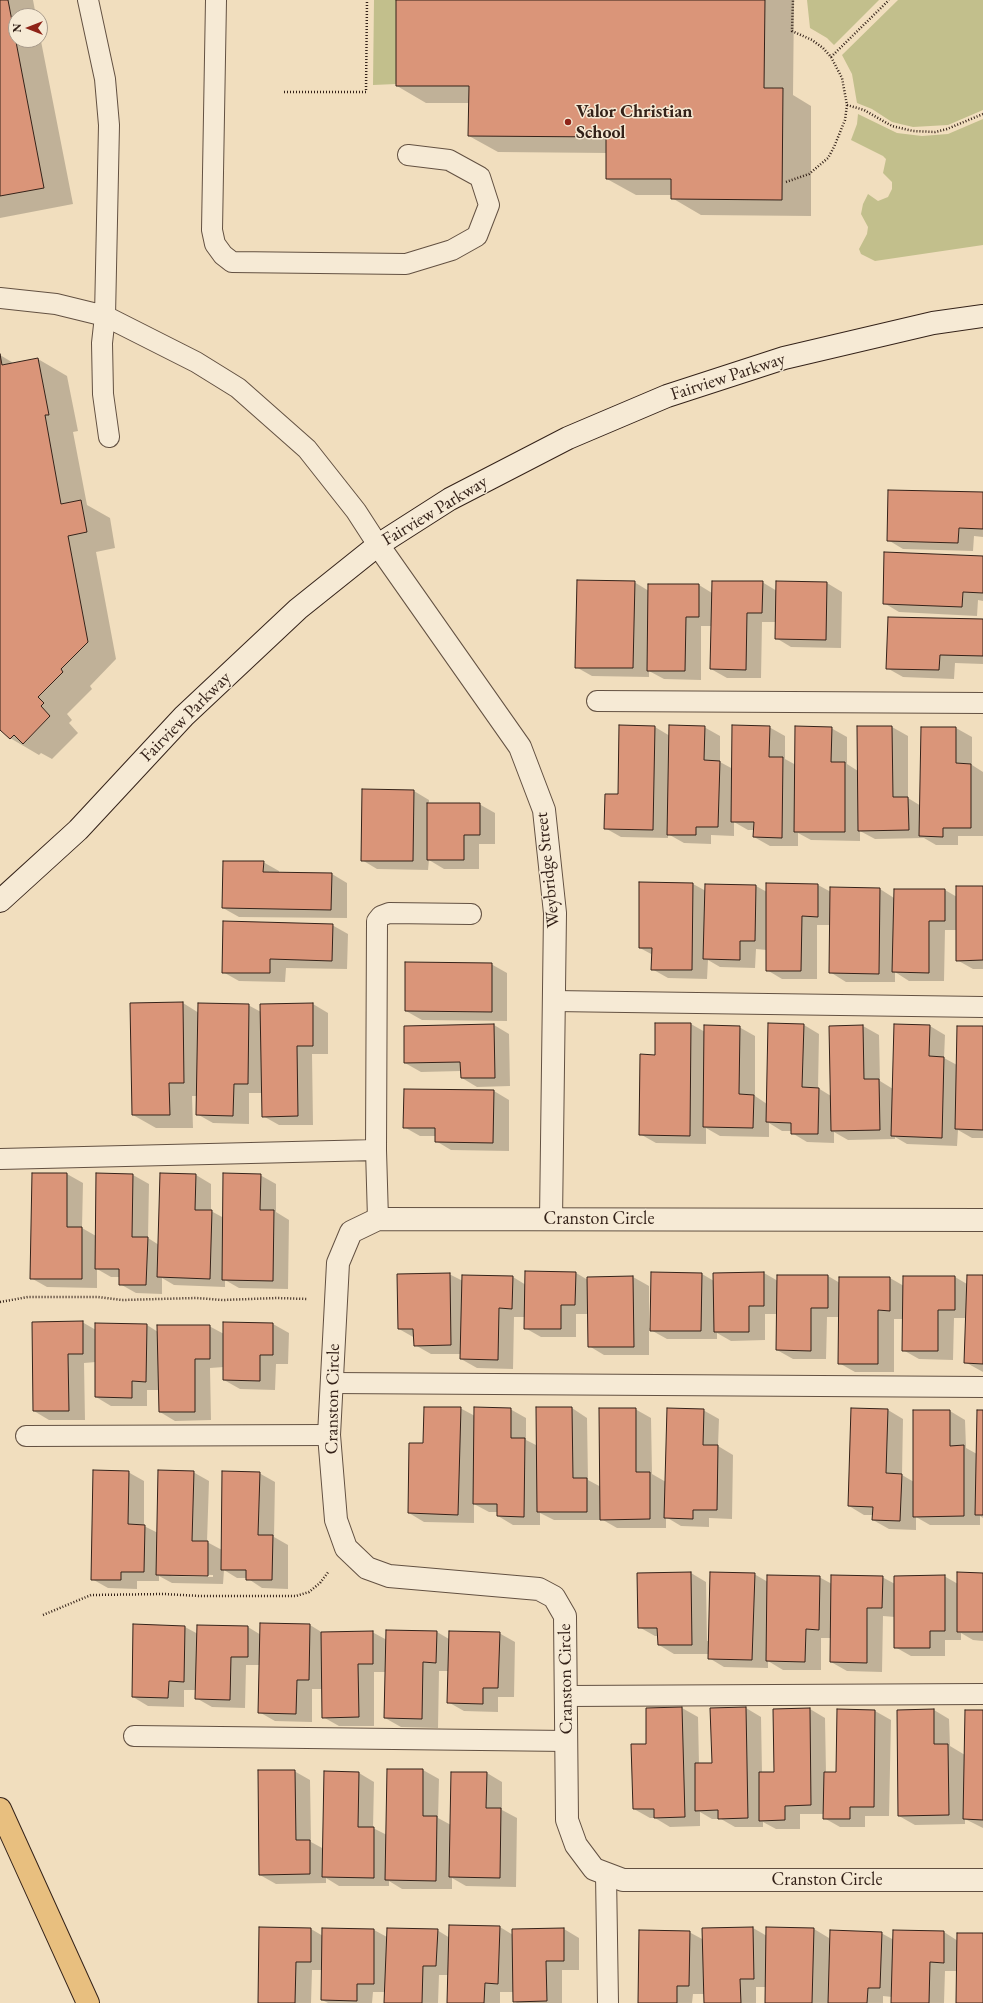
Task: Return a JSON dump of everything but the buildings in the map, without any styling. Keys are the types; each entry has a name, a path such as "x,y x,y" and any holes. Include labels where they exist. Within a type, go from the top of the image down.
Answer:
{"main road":[{"path":"0,1809 88,2003"}],"street":[{"name":"Fairview Parkway","path":"0,901 78,830 190,711 298,609 378,545 457,495 568,438 667,396 784,358 933,323 983,316"},
{"name":"Weybridge Street","path":"378,545 520,747 544,810 555,913 551,1219"},
{"name":"Cranston Circle","path":"983,1220 378,1219 352,1232 338,1263 328,1435 336,1520 346,1548 367,1568 389,1576 539,1589 554,1597 565,1616 567,1820 576,1846 594,1869 623,1880 983,1880"}],"lane":[{"path":"88,0 105,79 108,125 105,316 102,343 109,437"},
{"path":"216,0 212,230 215,244 223,255 232,262 406,264 452,250 477,236 489,205 480,177 448,160 408,155"},
{"path":"0,298 56,304 105,316 196,362 238,388 307,449 356,511 378,545"},
{"path":"597,701 983,702"},
{"path":"378,1219 376,1150 377,921 381,916 389,913 471,914"},
{"path":"554,1001 983,1007"},
{"path":"0,1159 376,1150"},
{"path":"331,1383 983,1387"},
{"path":"26,1436 328,1435"},
{"path":"566,1696 983,1694"},
{"path":"134,1736 567,1740"},
{"path":"606,1874 608,2003"}],"path":[{"path":"284,92 366,92 367,0"},
{"path":"786,182 809,174 828,158 845,120 846,105 842,78 831,57 823,48 812,40 792,31 792,0"},
{"path":"831,57 889,0"},
{"path":"846,105 864,110 892,126 913,131 935,132 947,129 983,114"},
{"path":"0,1302 28,1297 98,1297 122,1300 141,1298 196,1298 223,1300 336,1298"},
{"path":"42,1615 91,1595 164,1594 200,1596 296,1596 309,1592 320,1583 346,1548"}],"shaded area":[{"path":"374,0 396,0 396,84 373,85"},
{"path":"807,0 879,0 834,45 827,38 810,28"},
{"path":"898,0 983,0 983,110 948,125 913,127 892,122 872,109 857,103 852,74 842,55"},
{"path":"858,114 897,133 922,136 948,134 983,119 983,245 875,261 861,254 859,249 867,234 868,227 861,214 863,204 868,194 878,201 888,197 892,189 892,182 883,173 886,159 883,156 851,140 857,124"}],"place":[{"name":"Valor Christian School","path":"568,122"}]}
